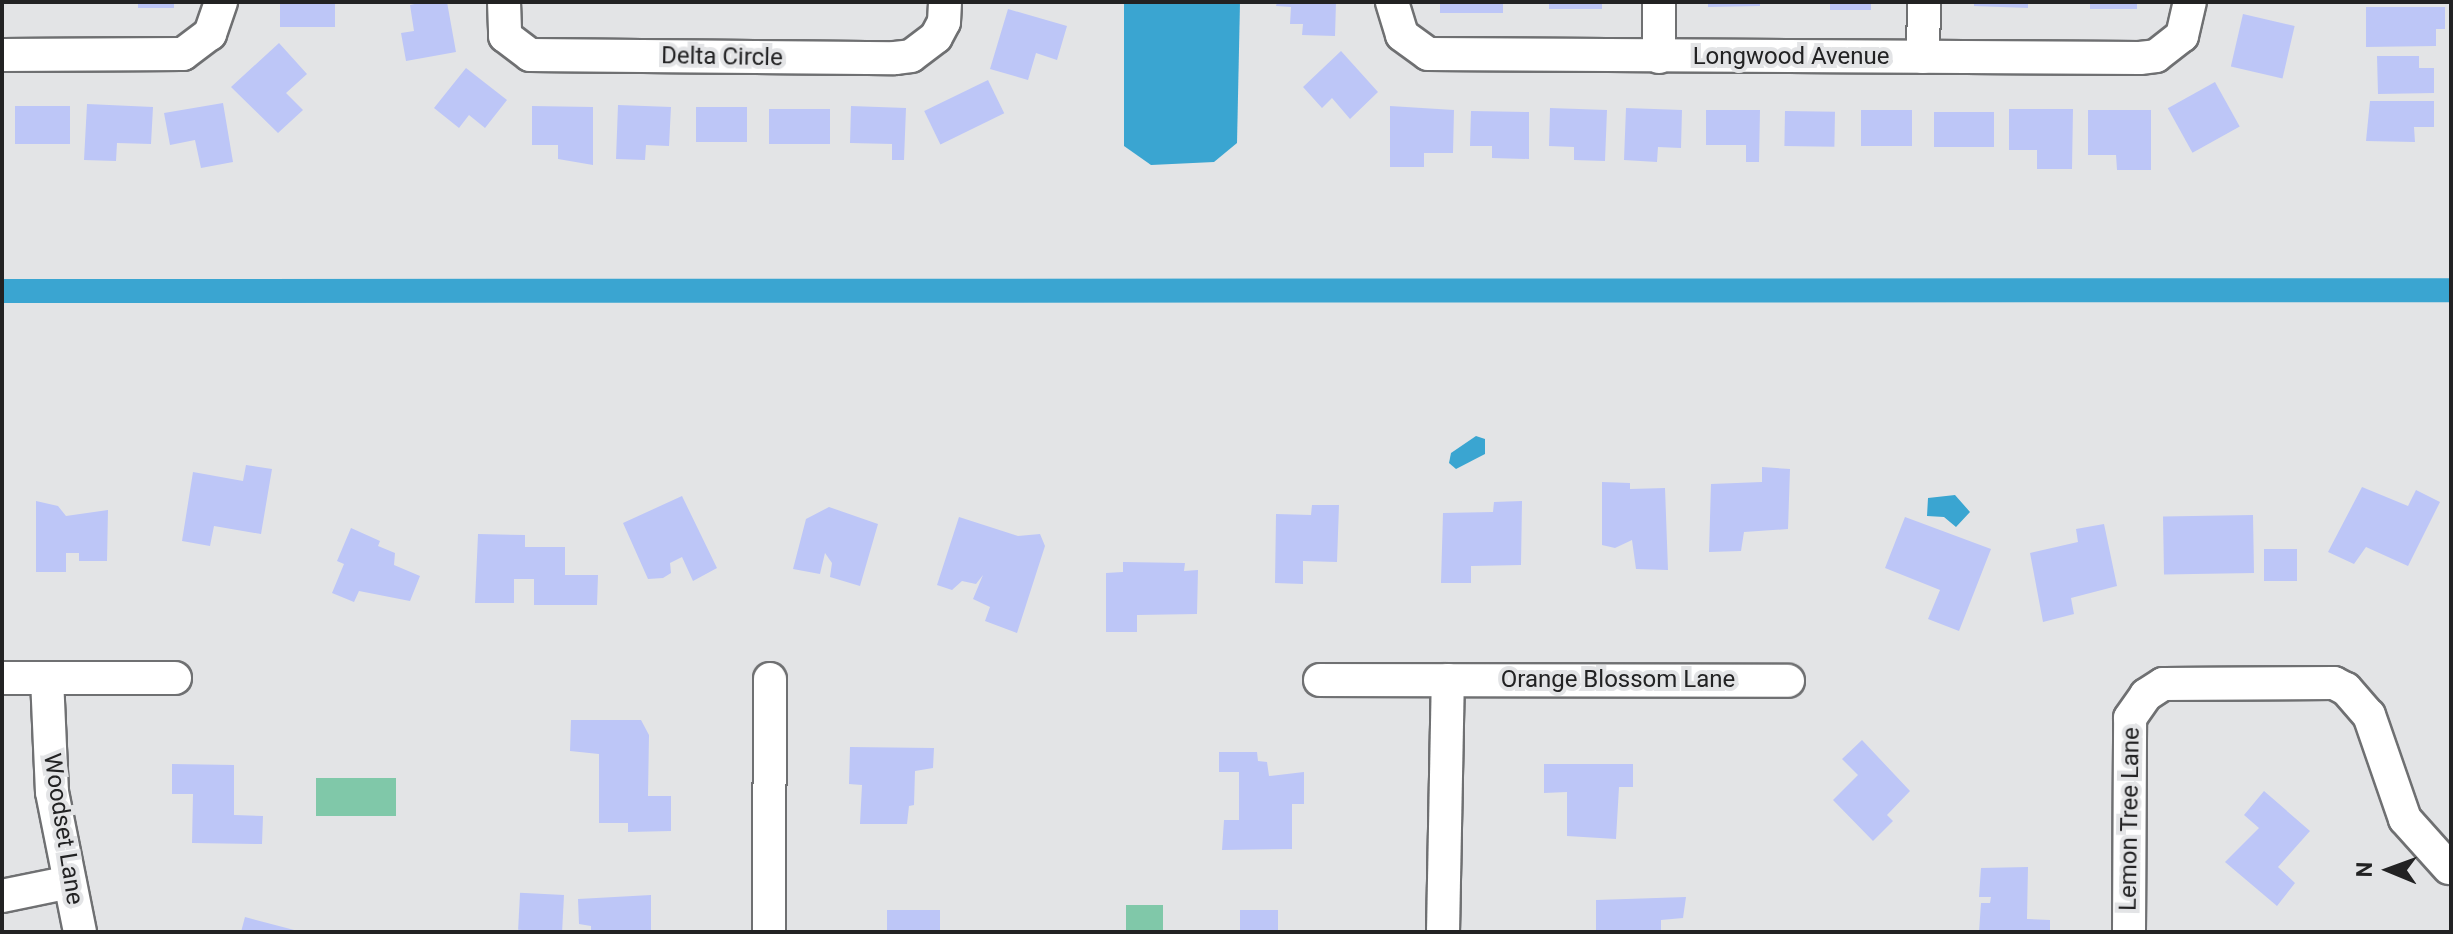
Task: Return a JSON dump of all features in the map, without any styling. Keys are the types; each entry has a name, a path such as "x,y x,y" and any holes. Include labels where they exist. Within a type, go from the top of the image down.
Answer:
{"street":[{"path":"2,55 183,54 206,39 218,21 221,2"},
{"name":"Delta Circle","path":"504,2 505,36 530,55 895,58 911,56 936,37 944,22 945,2"},
{"name":"Longwood Avenue","path":"1392,2 1394,21 1410,43 1428,54 2140,58 2172,47 2189,22 2190,2"},
{"path":"1659,2 1659,57"},
{"path":"1923,57 1924,2"},
{"path":"2,678 175,678"},
{"name":"Woodset Lane","path":"47,678 52,792 80,932"},
{"path":"769,932 770,679"},
{"name":"Orange Blossom Lane","path":"1320,680 1788,681"},
{"path":"1443,932 1448,680"},
{"name":"Lemon Tree Lane","path":"2129,932 2130,718 2146,695 2163,684 2334,683 2346,689 2369,715 2405,819 2449,868"},
{"path":"2,896 70,882"}],"green space":[{"path":"316,778 396,778 396,816 316,816"},
{"path":"1126,905 1163,905 1163,932 1126,932"}],"water":[{"path":"1124,2 1240,2 1237,143 1214,162 1151,165 1124,146"},
{"path":"1476,436 1485,439 1485,454 1456,469 1449,463 1451,453"},
{"path":"1955,495 1970,512 1956,527 1944,517 1927,516 1928,498"}],"building":[{"path":"138,2 174,2 174,8 138,8"},
{"path":"280,2 335,2 335,27 280,27"},
{"path":"447,2 456,52 406,61 401,33 414,31 410,5"},
{"path":"1277,2 1336,2 1335,36 1302,35 1303,24 1290,24 1291,7 1276,6"},
{"path":"1440,2 1503,2 1503,13 1440,13"},
{"path":"1549,2 1602,2 1602,9 1549,9"},
{"path":"1708,2 1760,2 1760,6 1708,7"},
{"path":"1830,2 1871,2 1871,10 1830,10"},
{"path":"1974,2 2028,2 2028,8 1974,6"},
{"path":"2090,2 2137,2 2137,9 2090,9"},
{"path":"2366,7 2445,7 2445,29 2436,29 2436,46 2366,47"},
{"path":"1008,9 1067,26 1057,60 1036,53 1028,80 990,69"},
{"path":"2243,14 2295,26 2282,79 2231,67"},
{"path":"279,43 307,74 286,93 303,110 278,133 231,87"},
{"path":"1341,51 1378,92 1350,119 1332,98 1322,108 1303,87"},
{"path":"2377,56 2419,56 2419,68 2434,68 2434,93 2378,94"},
{"path":"466,68 507,100 485,128 469,115 459,128 434,108"},
{"path":"988,80 1004,113 940,144 924,111"},
{"path":"2215,82 2240,127 2192,153 2168,108"},
{"path":"2370,101 2434,101 2434,127 2414,127 2415,142 2366,141"},
{"path":"223,103 233,162 201,168 195,140 170,145 164,113"},
{"path":"87,104 153,107 151,144 117,143 116,161 84,160"},
{"path":"618,105 671,107 669,146 646,145 645,160 616,159"},
{"path":"15,106 70,106 70,144 15,144"},
{"path":"532,106 593,107 593,165 558,159 558,145 532,145"},
{"path":"851,106 906,108 904,160 892,160 892,144 850,143"},
{"path":"1390,106 1454,110 1453,153 1424,153 1424,167 1390,167"},
{"path":"696,107 747,107 747,142 696,142"},
{"path":"1550,108 1607,110 1605,161 1574,160 1574,147 1549,146"},
{"path":"1626,108 1682,110 1681,148 1658,147 1657,162 1624,160"},
{"path":"769,109 830,109 830,144 769,144"},
{"path":"2009,109 2073,109 2072,169 2037,169 2037,150 2009,150"},
{"path":"1706,110 1760,110 1759,162 1746,162 1746,145 1706,145"},
{"path":"1861,110 1912,110 1912,146 1861,146"},
{"path":"2088,110 2151,110 2151,170 2117,170 2116,155 2088,155"},
{"path":"1471,111 1529,112 1529,159 1492,158 1492,146 1470,146"},
{"path":"1785,111 1835,112 1834,147 1784,146"},
{"path":"1934,112 1994,112 1994,147 1934,147"},
{"path":"246,465 272,469 261,534 214,526 210,546 182,541 193,472 243,481"},
{"path":"1762,467 1790,469 1788,529 1744,532 1741,551 1709,552 1711,484 1762,482"},
{"path":"1602,482 1630,483 1630,489 1665,488 1668,570 1636,569 1632,540 1615,548 1602,545"},
{"path":"2362,487 2408,506 2416,490 2440,502 2408,566 2366,547 2354,564 2328,552"},
{"path":"682,496 717,568 693,581 682,557 670,563 671,573 663,578 648,579 623,523"},
{"path":"36,501 58,506 66,516 108,510 107,561 79,561 79,553 66,553 66,572 36,572"},
{"path":"1522,501 1521,565 1471,566 1471,583 1441,583 1443,513 1493,512 1494,502"},
{"path":"1312,505 1339,505 1337,562 1303,561 1303,584 1275,583 1276,514 1311,515"},
{"path":"829,507 878,524 860,586 830,577 832,563 825,553 820,574 793,569 806,519"},
{"path":"2253,515 2254,573 2164,575 2163,517"},
{"path":"959,517 1018,536 1040,534 1045,546 1017,633 985,621 990,607 973,599 983,575 976,584 962,581 952,590 937,585"},
{"path":"1905,517 1991,549 1959,631 1928,619 1940,590 1885,568"},
{"path":"2104,524 2117,586 2071,598 2074,614 2043,622 2030,553 2078,542 2076,529"},
{"path":"351,528 380,541 378,546 395,553 394,565 420,576 410,601 359,591 354,602 332,593 344,564 337,561"},
{"path":"478,534 525,535 525,547 565,547 565,575 598,575 597,605 534,605 534,579 514,579 514,603 475,603"},
{"path":"2264,549 2297,549 2297,581 2264,581"},
{"path":"1123,562 1185,563 1184,571 1198,570 1197,614 1137,615 1137,632 1106,632 1106,573 1123,572"},
{"path":"571,720 641,720 649,735 648,796 671,796 671,831 628,832 628,823 599,823 599,754 570,751"},
{"path":"1862,740 1910,791 1887,815 1893,821 1873,841 1833,800 1858,775 1842,759"},
{"path":"850,747 934,748 933,768 915,771 914,805 909,806 907,824 860,824 862,785 849,784"},
{"path":"1219,752 1257,752 1258,761 1267,762 1269,776 1304,772 1304,804 1292,804 1292,849 1222,850 1224,820 1239,820 1239,772 1219,772"},
{"path":"172,764 234,765 234,815 263,816 262,844 192,843 193,794 172,794"},
{"path":"1544,764 1633,764 1633,787 1619,787 1616,839 1567,836 1567,792 1544,793"},
{"path":"2264,791 2310,831 2278,867 2295,883 2277,906 2225,862 2259,828 2244,815"},
{"path":"2028,867 2027,919 2050,920 2050,932 1979,932 1981,903 1990,903 1991,897 1979,897 1981,868"},
{"path":"520,893 564,895 562,932 518,930"},
{"path":"651,895 651,932 591,932 591,926 579,924 578,899"},
{"path":"1686,897 1683,918 1661,920 1661,932 1596,932 1596,900"},
{"path":"887,910 940,910 940,932 887,932"},
{"path":"1240,910 1278,910 1278,932 1240,932"},
{"path":"245,917 298,931 298,932 241,932"}],"waterway":[{"path":"2,291 2451,290"}]}
